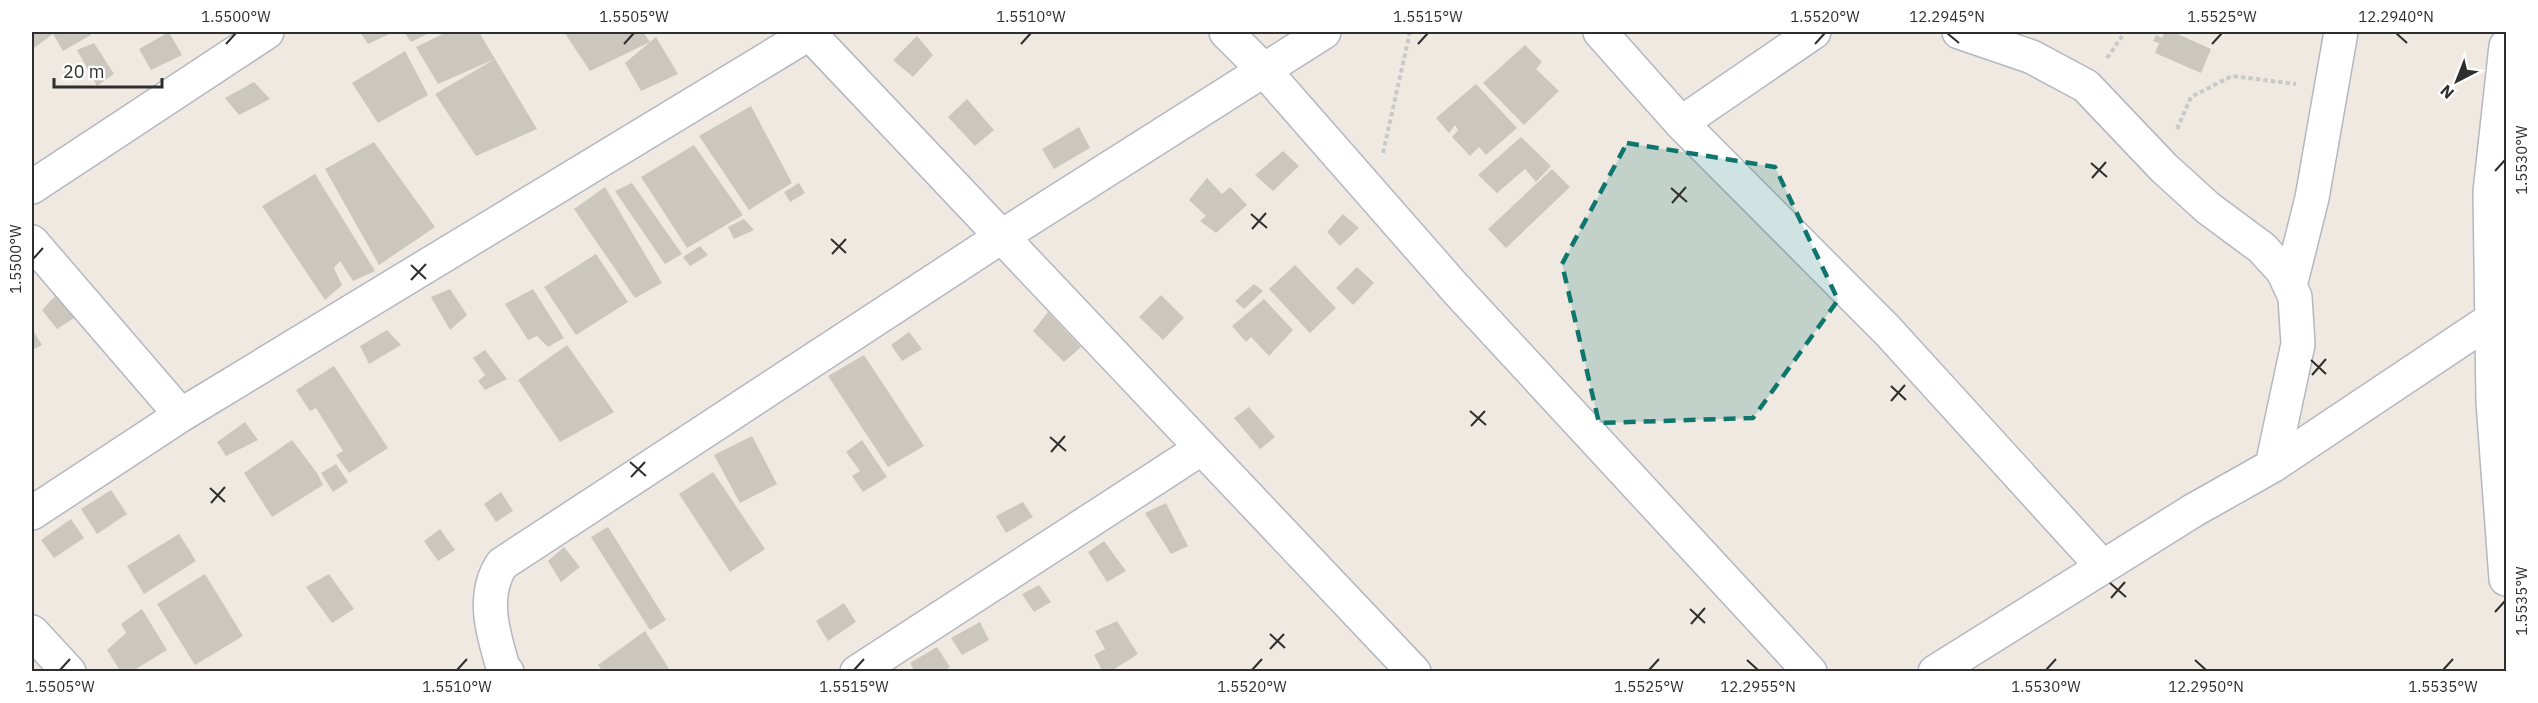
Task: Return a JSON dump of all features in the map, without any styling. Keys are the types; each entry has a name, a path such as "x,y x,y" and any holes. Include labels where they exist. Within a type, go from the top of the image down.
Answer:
{"street":[{"path":"32,187 267,32"},
{"path":"32,513 181,415 809,32 1004,235 1202,448 1397,667"},
{"path":"1226,32 1264,70 1463,297 1810,672"},
{"path":"501,670 490,617 494,575 502,564 1004,235 1324,32"},
{"path":"1600,32 1681,123 1887,330 2102,566"},
{"path":"1681,123 1814,32"},
{"path":"1959,32 2032,57 2086,86 2164,168 2208,208 2262,248 2283,271 2295,297 2298,344 2272,466"},
{"path":"2290,286 2312,198 2341,32"},
{"path":"2506,46 2490,192 2493,402 2506,579"},
{"path":"32,242 181,415"},
{"path":"1935,672 2102,566 2272,466 2492,319"},
{"path":"857,672 1202,448"},
{"path":"32,632 69,672"}],"path":[{"path":"1373,195 1410,32"},
{"path":"2164,168 2176,130 2191,98 2232,76 2332,92"}],"highlighted area":[{"path":"1627,143 1775,167 1838,300 1753,418 1599,423 1562,264"}],"building":[{"path":"32,32 88,32 91,35 63,51 53,34 34,48"},
{"path":"169,32 182,55 151,70 139,49"},
{"path":"360,32 394,32 368,44"},
{"path":"404,32 431,32 411,42"},
{"path":"447,32 479,32 495,59 438,84 416,47"},
{"path":"564,32 643,32 650,42 590,71"},
{"path":"2165,32 2173,32 2211,49 2201,73 2155,53 2159,43 2153,41 2156,35 2162,38"},
{"path":"917,36 933,55 913,77 893,60"},
{"path":"656,37 678,74 641,91 625,63"},
{"path":"94,43 114,74 97,86 77,50"},
{"path":"1525,45 1542,62 1536,69 1559,91 1524,125 1483,83"},
{"path":"405,51 428,95 378,123 352,83"},
{"path":"495,59 537,129 476,156 435,94"},
{"path":"254,82 270,99 239,115 225,98"},
{"path":"1476,84 1517,128 1486,155 1479,147 1470,156 1452,137 1458,130 1455,125 1449,133 1436,118"},
{"path":"967,99 994,130 975,146 948,117"},
{"path":"751,106 792,183 749,210 699,136"},
{"path":"1079,127 1090,148 1054,169 1042,149"},
{"path":"1521,137 1551,166 1536,182 1525,169 1497,193 1478,175"},
{"path":"374,142 435,227 379,265 325,169"},
{"path":"694,145 743,215 687,248 641,177"},
{"path":"1283,151 1299,166 1273,191 1255,175"},
{"path":"1552,169 1570,187 1506,248 1488,229"},
{"path":"315,174 375,271 353,281 340,261 334,268 342,285 325,300 262,206"},
{"path":"1207,178 1222,194 1230,187 1247,205 1216,233 1200,221 1206,216 1189,200"},
{"path":"632,183 682,254 665,264 615,191"},
{"path":"799,183 805,193 790,202 784,192"},
{"path":"605,187 662,283 635,298 574,209"},
{"path":"1343,214 1359,228 1340,246 1327,232"},
{"path":"744,219 754,230 734,239 728,227"},
{"path":"700,246 708,255 690,266 683,257"},
{"path":"596,254 628,302 576,335 544,287"},
{"path":"1295,265 1336,308 1310,333 1269,289"},
{"path":"1357,267 1374,283 1353,305 1336,288"},
{"path":"1254,284 1263,291 1244,309 1235,301"},
{"path":"450,289 467,315 450,330 431,297"},
{"path":"533,289 564,338 548,347 537,336 528,340 505,304"},
{"path":"56,295 77,316 57,329 42,310"},
{"path":"1161,295 1184,318 1163,340 1139,317"},
{"path":"1264,299 1293,330 1269,356 1251,337 1246,342 1232,326"},
{"path":"1048,312 1081,347 1064,362 1033,331"},
{"path":"32,329 42,345 32,350"},
{"path":"387,330 401,345 369,364 360,346"},
{"path":"909,332 922,349 902,361 891,345"},
{"path":"567,345 614,412 560,442 518,380"},
{"path":"485,350 507,379 485,390 478,381 485,375 473,358"},
{"path":"864,355 924,446 888,467 828,376"},
{"path":"334,366 388,448 349,473 336,455 343,451 316,408 310,411 296,390"},
{"path":"1249,407 1275,437 1260,449 1234,418"},
{"path":"245,422 258,440 226,456 217,442"},
{"path":"752,436 777,484 740,503 714,455"},
{"path":"292,440 317,473 323,485 272,517 244,473"},
{"path":"862,440 887,477 863,492 852,476 860,471 846,452"},
{"path":"336,464 348,482 333,492 321,473"},
{"path":"713,472 765,549 730,572 679,494"},
{"path":"111,490 127,514 97,534 81,509"},
{"path":"501,492 513,511 496,522 484,504"},
{"path":"1023,502 1033,517 1006,533 996,516"},
{"path":"1166,503 1188,546 1171,554 1145,513"},
{"path":"71,519 84,538 54,558 41,540"},
{"path":"608,527 666,620 650,630 591,537"},
{"path":"440,529 455,550 438,561 424,541"},
{"path":"179,534 196,561 144,594 127,566"},
{"path":"1104,541 1126,571 1107,582 1088,552"},
{"path":"564,547 580,567 561,582 548,561"},
{"path":"205,574 243,636 195,665 157,604"},
{"path":"329,574 354,609 332,623 306,587"},
{"path":"1039,585 1051,602 1034,612 1022,594"},
{"path":"844,603 856,622 828,641 816,621"},
{"path":"142,609 167,650 131,672 121,672 107,650 126,633 121,624"},
{"path":"1117,621 1138,654 1110,672 1103,672 1094,655 1105,649 1095,631"},
{"path":"980,622 989,640 962,655 951,638"},
{"path":"645,631 671,672 603,672 598,665"},
{"path":"937,647 950,667 943,672 915,672 910,663"}]}
